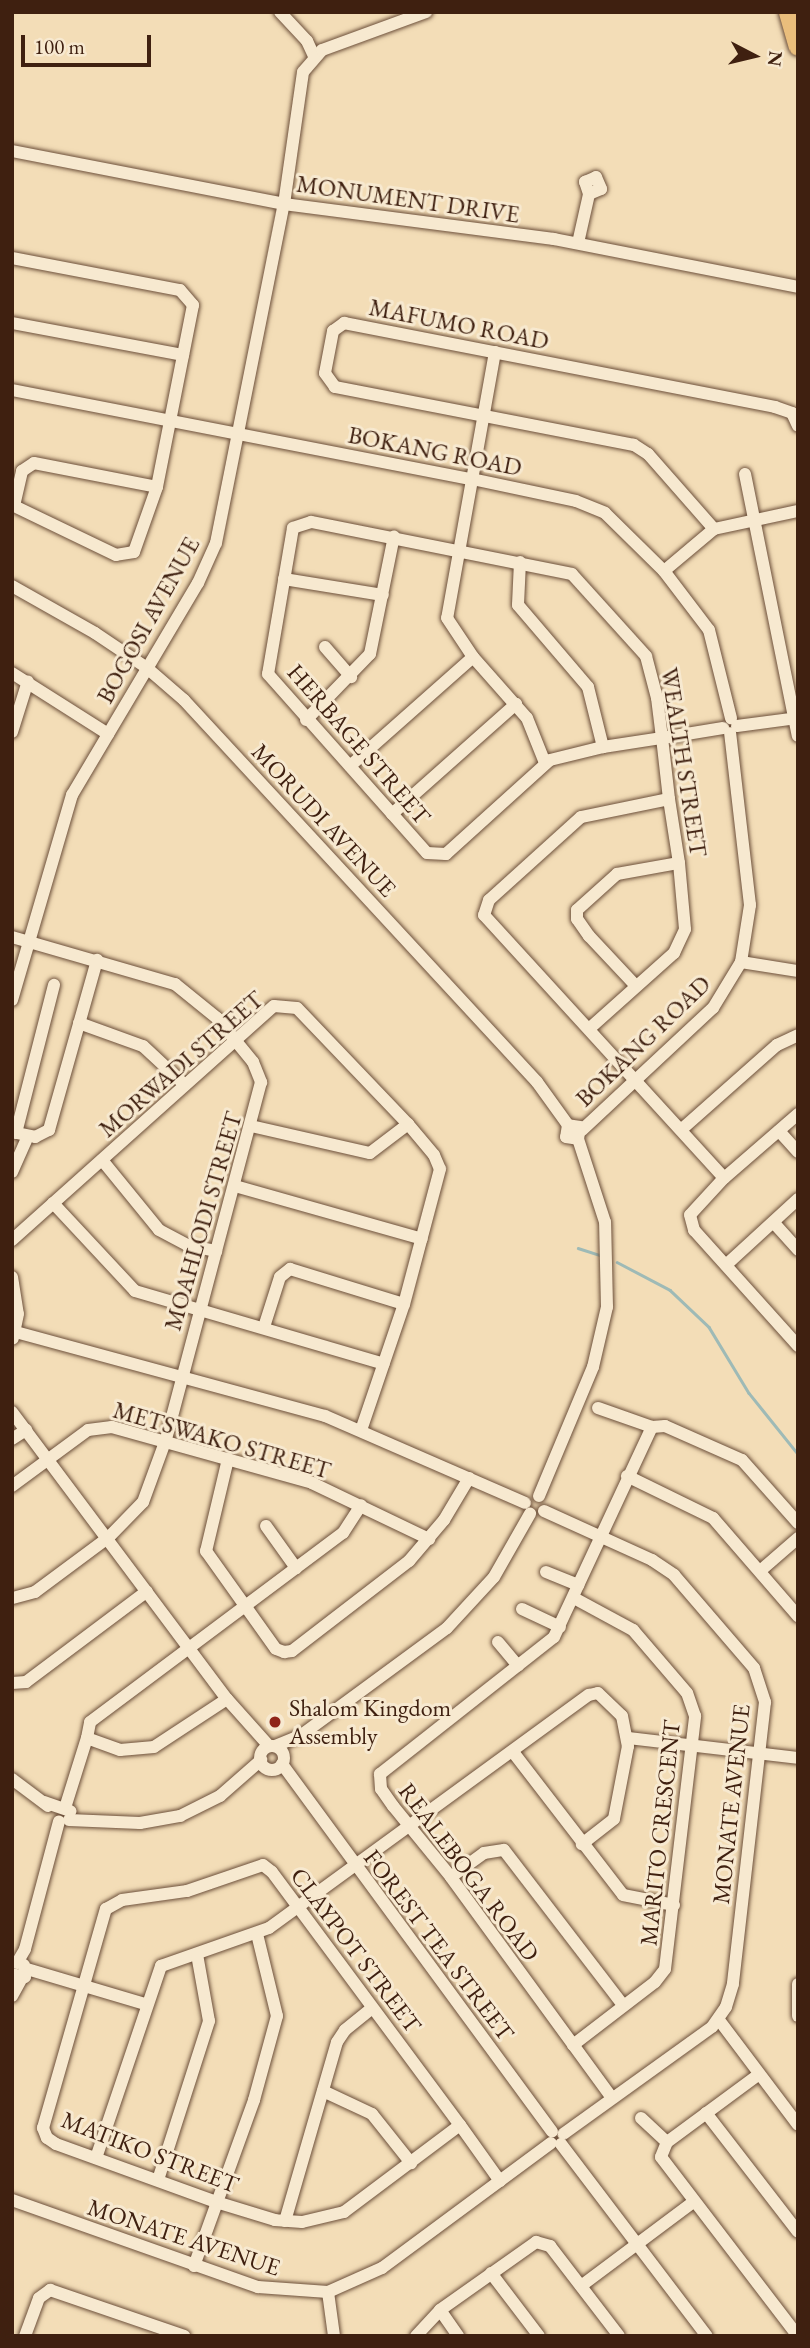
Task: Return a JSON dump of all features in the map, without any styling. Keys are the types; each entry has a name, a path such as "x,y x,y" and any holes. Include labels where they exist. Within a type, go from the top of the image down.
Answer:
{"highway":[{"path":"788,12 798,46"}],"street":[{"path":"280,12 307,41 314,56 426,12"},
{"name":"BOGOSI AVENUE","path":"12,1000 66,811 211,557 239,434 284,204 299,85 314,56"},
{"name":"MONUMENT DRIVE","path":"12,151 284,204 578,243 798,287"},
{"path":"578,243 589,194"},
{"path":"12,258 186,293 193,305 157,487 130,555 116,555 13,505 22,471 34,463 157,487"},
{"path":"12,323 183,355"},
{"name":"MAFUMO ROAD","path":"714,529 648,454 634,445 335,387 326,377 332,331 344,323 775,407 792,413 798,426"},
{"path":"495,352 447,618 472,657 527,718 545,763 603,747 797,718"},
{"name":"BOKANG ROAD","path":"12,390 472,479 605,513 664,571 709,630 730,726 750,905 741,962 713,1008 580,1134"},
{"path":"745,474 797,718 798,736"},
{"path":"664,571 714,529 798,511"},
{"name":"WEALTH STREET","path":"291,534 295,526 307,522 458,549 577,577 643,651 650,664 662,738 679,863 684,935 674,953 590,1028"},
{"name":"HERBAGE STREET","path":"291,534 268,674 306,720 427,853 446,854 545,763"},
{"path":"306,720 351,677 370,654 394,536"},
{"path":"520,562 519,605 588,687 603,747"},
{"path":"284,579 383,595"},
{"name":"MORUDI AVENUE","path":"12,586 147,668 203,719 537,1082 568,1125 566,1138 580,1134 605,1222 607,1307 593,1367 539,1496"},
{"path":"325,647 351,677"},
{"path":"350,766 472,657"},
{"path":"12,673 108,734"},
{"path":"12,732 28,681"},
{"path":"392,814 516,704"},
{"path":"669,799 584,816 489,900 484,911 487,921 638,1080 724,1178"},
{"path":"636,986 589,936 577,919 578,910 617,874 679,863"},
{"name":"MOAHLODI STREET","path":"12,937 175,984 203,1004 235,1039 260,1075 251,1126 165,1442 143,1502 110,1537 35,1592 12,1598"},
{"path":"19,1134 41,1137 49,1130 97,960"},
{"path":"741,962 798,971"},
{"path":"12,1172 54,985"},
{"name":"MORWADI STREET","path":"12,1240 274,1006 297,1008 408,1124 434,1155 440,1169 404,1304 361,1430"},
{"path":"79,1023 144,1046 185,1086"},
{"path":"682,1129 777,1045 798,1035"},
{"path":"798,1114 724,1178 690,1215 694,1230 798,1346"},
{"path":"251,1126 370,1153 408,1124"},
{"path":"779,1131 798,1152"},
{"path":"102,1160 159,1230 187,1245 216,1251"},
{"path":"234,1186 422,1239"},
{"path":"726,1265 798,1199"},
{"path":"53,1203 129,1287 384,1364"},
{"path":"774,1223 798,1250"},
{"path":"264,1327 280,1277 290,1269 404,1304"},
{"path":"12,1278 18,1298 14,1336 182,1376 361,1430 469,1478 528,1509 544,1511 545,1502 539,1496 528,1509 501,1566 465,1611 220,1796 180,1816 140,1823 86,1820 64,1815 12,1779"},
{"path":"598,1408 652,1427 664,1426 742,1460 798,1523"},
{"name":"FOREST TEA STREET","path":"12,1412 110,1537 227,1699 707,2336"},
{"name":"METSWAKO STREET","path":"12,1486 47,1458 96,1427 165,1442 301,1480 361,1505 429,1539"},
{"name":"REALEBOGA ROAD","path":"612,2098 451,1877 381,1789 381,1770 548,1644 560,1627 627,1476 652,1427"},
{"path":"12,1439 26,1430"},
{"path":"228,1459 206,1551 276,1649 292,1651 389,1578 429,1539 469,1478"},
{"path":"627,1476 706,1512 798,1616"},
{"path":"145,2004 18,1970 86,1734 189,1648 342,1533 361,1505"},
{"name":"MONATE AVENUE","path":"12,2200 258,2287 328,2292 368,2277 719,2020 733,1984 765,1702 754,1668 674,1575 600,1536 544,1511"},
{"path":"266,1526 296,1568"},
{"path":"760,1571 798,1538"},
{"path":"546,1572 579,1585"},
{"path":"19,1683 147,1591"},
{"name":"MARITO CRESCENT","path":"573,1598 626,1624 687,1693 695,1716 665,1969 573,2045"},
{"path":"522,1609 560,1627"},
{"path":"498,1642 518,1667"},
{"path":"96,2158 145,2004 161,1966 257,1934 356,1868 594,1694 605,1695 619,1712 628,1738 615,1815 582,1844"},
{"path":"86,1734 120,1750 154,1747 227,1699"},
{"path":"628,1738 690,1748 798,1758"},
{"path":"513,1752 624,1895 674,1905"},
{"path":"451,1877 484,1853 504,1850 622,2004"},
{"name":"CLAYPOT STREET","path":"122,1900 187,1891 260,1865 272,1872 500,2181"},
{"name":"MATIKO STREET","path":"122,1900 104,1914 43,2131 56,2144 219,2203 285,2221 334,2217 460,2125"},
{"path":"194,2266 219,2203 276,2016 257,1934"},
{"path":"158,2180 209,2021 197,1954"},
{"path":"798,1984 798,2017"},
{"path":"285,2221 340,2036 372,2008"},
{"path":"719,2020 798,2125"},
{"path":"758,2075 667,2142 662,2160 692,2203 798,2336"},
{"path":"323,2091 372,2113 411,2163"},
{"path":"706,2113 798,2232"},
{"path":"641,2118 667,2142"},
{"path":"581,2286 692,2203"},
{"path":"415,2336 440,2310 528,2245 541,2242 550,2246 619,2336"},
{"path":"491,2273 539,2336"},
{"path":"26,2336 39,2298 50,2290 184,2336"},
{"path":"328,2292 334,2336"},
{"path":"440,2310 458,2336"}],"waterway":[{"path":"578,1248 599,1255"},
{"path":"617,1262 670,1290 709,1327 749,1393 798,1454"}],"place":[{"name":"Shalom Kingdom Assembly","path":"275,1722"}]}
